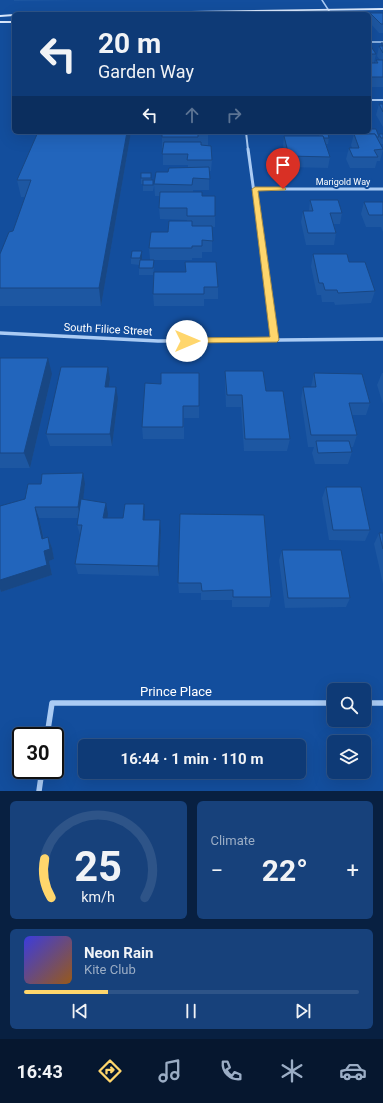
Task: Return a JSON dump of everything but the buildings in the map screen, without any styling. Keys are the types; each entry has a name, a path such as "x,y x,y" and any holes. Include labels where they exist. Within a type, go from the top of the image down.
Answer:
{"main road":[{"path":"170,12 383,9"},
{"path":"0,16 12,15"},
{"path":"0,22 12,22"}],"street":[{"path":"322,0 330,12"},
{"path":"371,42 383,42"},
{"path":"371,100 383,100"},
{"path":"246,134 255,189 274,340"},
{"name":"Marigold Way","path":"255,189 383,189"},
{"name":"South Filice Street","path":"0,332 158,341 383,340"},
{"name":"Prince Place","path":"48,727 52,704 327,703"},
{"path":"371,703 383,703"},
{"path":"39,791 41,779"}],"route":[{"path":"187,341 274,340 255,189 283,189"}]}
